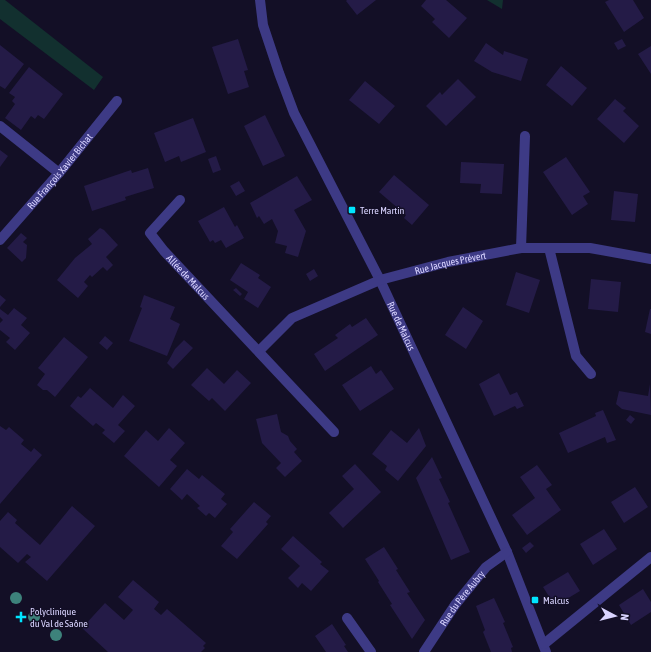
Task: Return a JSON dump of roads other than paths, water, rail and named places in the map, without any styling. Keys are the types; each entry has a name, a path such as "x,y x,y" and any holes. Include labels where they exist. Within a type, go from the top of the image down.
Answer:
{"street":[{"name":"Rue de Malcus","path":"260,0 263,25 278,73 294,113 380,280 507,552 545,648"},
{"name":"Rue François Xavier Bichat","path":"0,240 59,173 117,101"},
{"path":"0,126 59,173"},
{"path":"520,248 525,136"},
{"name":"Allée de Malcus","path":"180,200 150,233 164,251 260,351 334,432"},
{"name":"Rue Jacques Prévert","path":"380,280 448,262 520,248 590,248 651,260"},
{"path":"549,248 576,356 591,374"},
{"path":"260,351 292,318 380,280"},
{"name":"Rue du Père Aubry","path":"424,652 455,605 486,567 507,552"},
{"path":"545,648 651,557"},
{"path":"346,618 371,652"}],"place":[{"name":"Terre Martin","path":"352,210"},
{"name":"Malcus","path":"535,600"},
{"name":"Polyclinique du Val de Saône","path":"21,617"}]}
